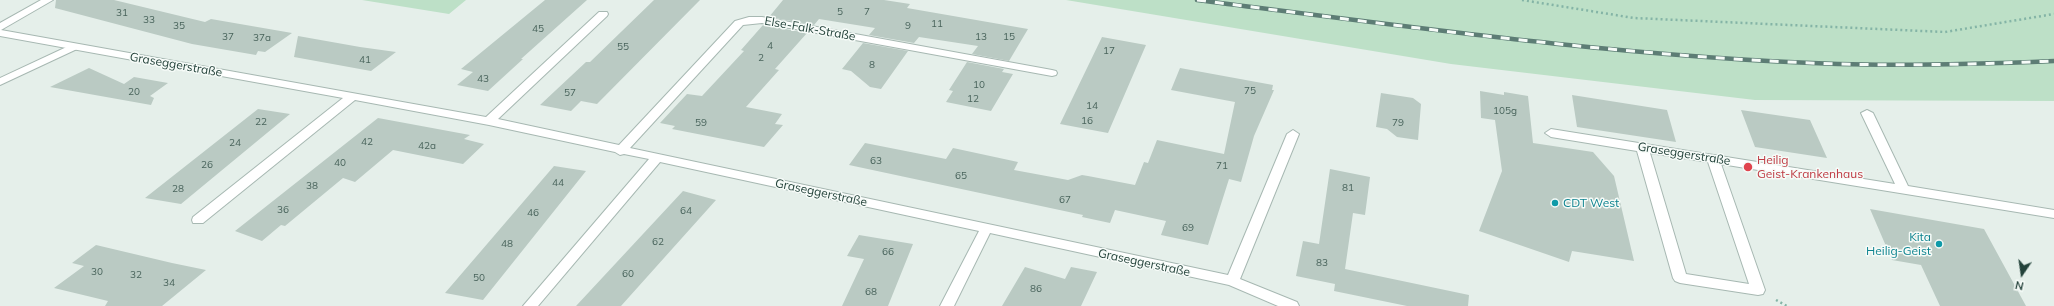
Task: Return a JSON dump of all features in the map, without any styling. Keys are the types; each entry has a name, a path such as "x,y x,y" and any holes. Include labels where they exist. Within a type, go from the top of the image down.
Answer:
{"street":[{"path":"0,27 48,0"},
{"path":"489,121 603,14"},
{"name":"Else-Falk-Straße","path":"620,150 739,23 749,20 762,20 1052,73"},
{"name":"Graseggerstraße","path":"0,33 489,121 1232,282 1292,306"},
{"path":"0,82 74,47"},
{"path":"198,220 353,96"},
{"path":"1867,113 1903,189"},
{"name":"Graseggerstraße","path":"1551,133 2054,214"},
{"path":"1232,282 1293,134"},
{"path":"1642,147 1680,278 1758,290 1713,158"},
{"path":"530,306 657,158"},
{"path":"947,306 986,229"}],"path":[{"path":"1522,0 1634,18 1710,20 1834,28 1945,32 2054,14"}],"green space":[{"path":"362,0 466,0 449,14"},
{"path":"1066,0 2054,0 2054,101 1755,100 1451,64"}],"building":[{"path":"56,0 114,0 205,22 211,19 292,33 265,52 258,51 256,55 192,44 55,8"},
{"path":"545,0 587,0 521,59 523,59 488,91 457,85 473,72 461,69"},
{"path":"654,0 700,0 597,104 581,101 571,111 540,105 586,62 590,62"},
{"path":"783,0 884,0 910,4 907,8 1028,29 1009,61 972,54 978,46 919,37 914,43 869,35 875,28 819,19 814,25 769,17"},
{"path":"763,25 807,33 775,69 779,70 746,107 782,114 775,124 783,125 764,147 672,129 675,126 660,123 687,94 702,96 744,51 741,50"},
{"path":"298,36 396,52 371,71 294,57"},
{"path":"1102,37 1146,45 1108,133 1060,124"},
{"path":"863,43 908,51 881,89 870,87 851,71 842,69"},
{"path":"967,62 1004,69 1002,72 1013,74 991,111 946,102 953,91 949,90"},
{"path":"89,68 124,84 134,77 168,83 150,96 154,98 151,105 50,87"},
{"path":"1180,68 1273,85 1272,90 1274,90 1254,136 1241,182 1229,179 1208,245 1161,235 1166,221 1115,210 1110,223 1082,217 1083,215 849,165 865,143 946,159 953,148 1018,162 1014,170 1068,180 1082,175 1135,185 1144,162 1148,163 1157,140 1224,154 1235,102 1171,90"},
{"name":"CDT West","path":"1480,91 1504,95 1504,92 1528,96 1533,143 1593,152 1614,176 1634,261 1572,251 1569,262 1479,231 1502,171 1495,120 1481,118"},
{"path":"1381,93 1413,98 1421,104 1418,140 1397,137 1387,129 1376,127"},
{"path":"1572,95 1667,110 1676,142 1577,127"},
{"path":"258,109 290,114 181,204 145,198"},
{"path":"1741,110 1810,120 1827,158 1755,147"},
{"path":"378,118 470,135 464,139 484,144 463,164 393,150 355,182 343,178 285,226 281,225 262,241 235,231"},
{"path":"554,166 586,171 483,300 445,293"},
{"path":"1330,169 1370,177 1365,215 1353,213 1345,269 1469,295 1468,306 1407,306 1334,291 1335,284 1296,276 1303,241 1319,244"},
{"path":"683,191 716,200 621,306 576,306"},
{"name":"Kita Heilig-Geist","path":"1870,209 1984,229 2026,306 1940,306 1921,265 1892,260"},
{"path":"859,235 913,244 888,306 842,306 864,259 847,256"},
{"path":"96,245 206,270 162,306 105,306 108,301 54,288 84,266 72,263"},
{"path":"1025,267 1065,279 1071,267 1097,272 1081,306 1002,306"}],"railway":[{"path":"1197,0 1517,40 1677,55 1865,65 2054,61"}],"place":[{"name":"Heilig Geist-Krankenhaus","path":"1748,167"},
{"name":"CDT West","path":"1555,203"},
{"name":"Kita Heilig-Geist","path":"1939,244"}]}
